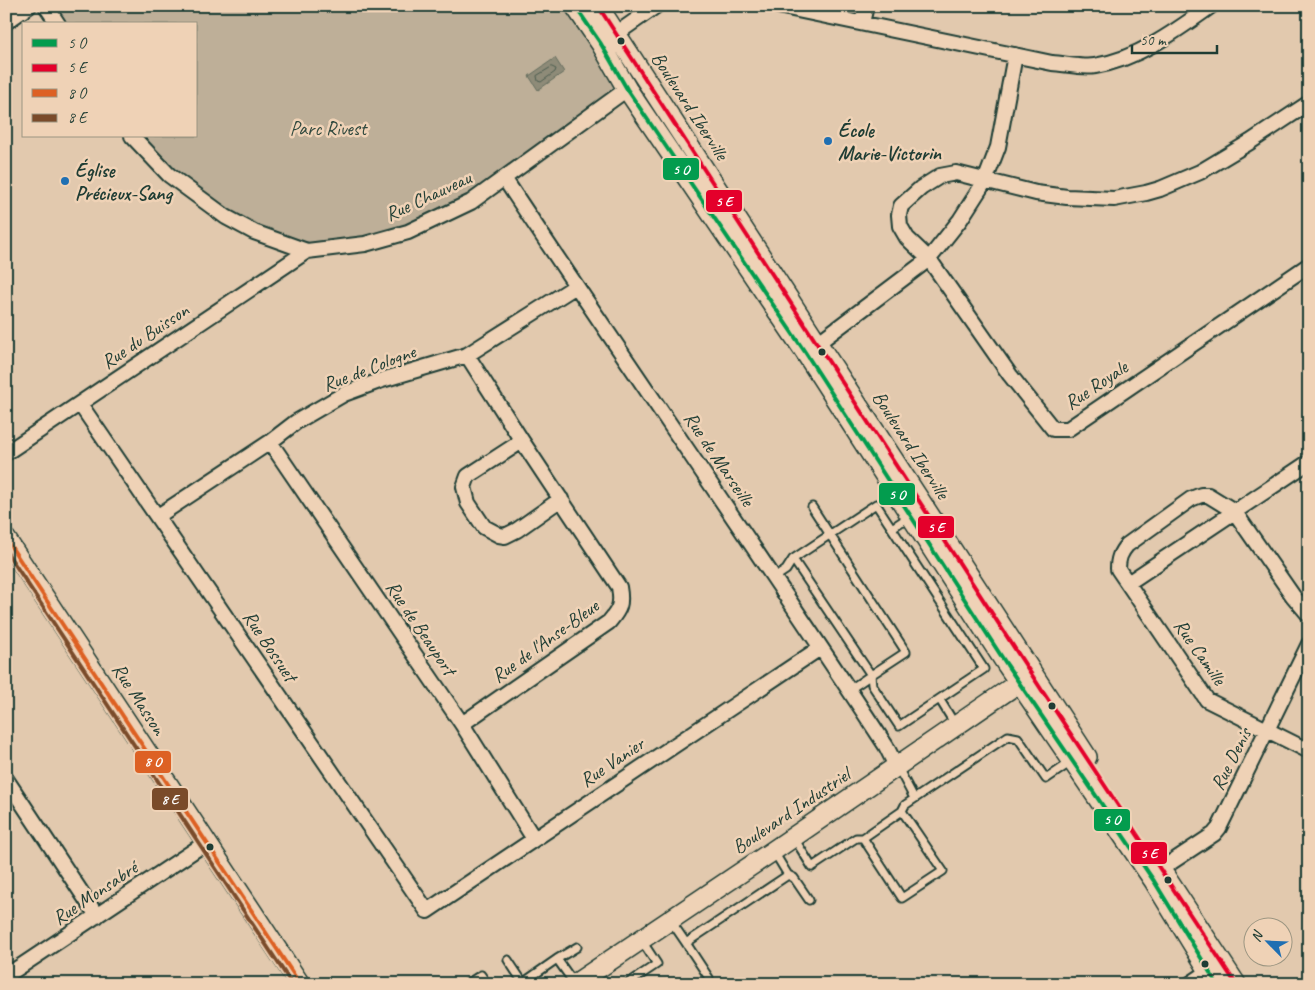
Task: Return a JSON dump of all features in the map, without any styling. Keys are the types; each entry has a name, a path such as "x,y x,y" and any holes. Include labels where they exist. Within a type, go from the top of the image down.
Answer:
{"street":[{"path":"6,22 29,6"},
{"path":"46,6 57,22"},
{"name":"Boulevard Iberville","path":"575,6 627,90 812,348"},
{"name":"Boulevard Iberville","path":"598,6 812,348 1026,678 1161,870 1215,973"},
{"path":"600,44 656,6"},
{"path":"778,6 1052,63 1093,66 1128,58 1212,6"},
{"path":"862,23 866,6"},
{"path":"812,348 929,259 960,220 985,182 998,147 1015,55"},
{"name":"Rue Chauveau","path":"134,138 169,175 226,217 254,232 307,251 365,244 408,232 471,202 627,90"},
{"path":"929,259 907,238 900,226 899,215 901,206 921,188 940,176 956,173 985,182 1036,193 1068,197 1114,199 1146,193 1200,172 1309,104"},
{"name":"Rue de Marseille","path":"504,178 745,533 886,746 896,766"},
{"name":"Rue du Buisson","path":"6,453 307,251"},
{"name":"Rue Royale","path":"929,259 1010,375 1053,429 1068,429 1309,265"},
{"name":"Rue de Cologne","path":"158,516 270,442 296,422 344,394 382,380 467,355 576,286"},
{"name":"Rue de l'Anse-Bleue","path":"462,724 609,622 618,611 621,598 618,587 467,355"},
{"name":"Rue Bossuet","path":"80,404 427,911"},
{"path":"522,441 468,476 464,487 468,503 484,527 505,536 517,530 561,499"},
{"name":"Rue de Beauport","path":"270,442 462,724 534,839"},
{"path":"1128,583 1309,462"},
{"name":"Rue Camille","path":"1309,615 1293,596 1234,511 1208,495 1201,495 1190,499 1127,545 1118,560 1118,570 1206,700 1309,752"},
{"name":"Rue Masson","path":"6,539 300,984"},
{"name":"Rue Denis","path":"1161,870 1214,834 1309,644"},
{"name":"Rue Vanier","path":"427,911 820,648"},
{"name":"Boulevard Iberville","path":"1026,678 1074,761 1215,973 1236,984"},
{"name":"Boulevard Industriel","path":"575,984 1026,678"},
{"path":"6,779 97,916"},
{"name":"Rue Monsabré","path":"6,976 207,842"},
{"path":"1190,984 1215,973"}],"lane":[{"path":"774,579 786,570 793,559 876,504 984,670 899,726 872,685 871,675 793,559"},
{"path":"812,507 906,652 848,690"},
{"path":"892,528 918,511"},
{"path":"940,700 956,726"},
{"path":"794,837 812,867 856,838 863,838 902,811 905,805 914,798 1008,736 1018,738 1046,779 1074,761"},
{"path":"896,766 914,798"},
{"path":"863,838 902,898 942,871 902,811"},
{"path":"773,851 788,875 794,878 809,900"},
{"path":"686,943 788,875"},
{"path":"670,920 709,978"},
{"path":"627,984 657,964 640,939"},
{"path":"508,960 524,983 577,947"},
{"path":"558,959 575,984"},
{"path":"467,984 481,975 487,984"}],"green space":[{"name":"Parc Rivest","path":"46,6 575,6 627,89 471,202 408,233 325,250 228,218 134,138 198,138 198,22 56,22"}],"water":[{"path":"555,58 564,72 538,90 529,76"}],"transit line":[{"path":"575,6 601,44 627,89 805,352 1007,665 1154,881 1217,984"},
{"path":"598,6 1041,689 1236,984"},
{"path":"6,539 300,984"},
{"path":"6,551 292,984"}],"place":[{"name":"École Marie-Victorin","path":"828,141"},
{"name":"Église Précieux-Sang","path":"65,181"}]}
